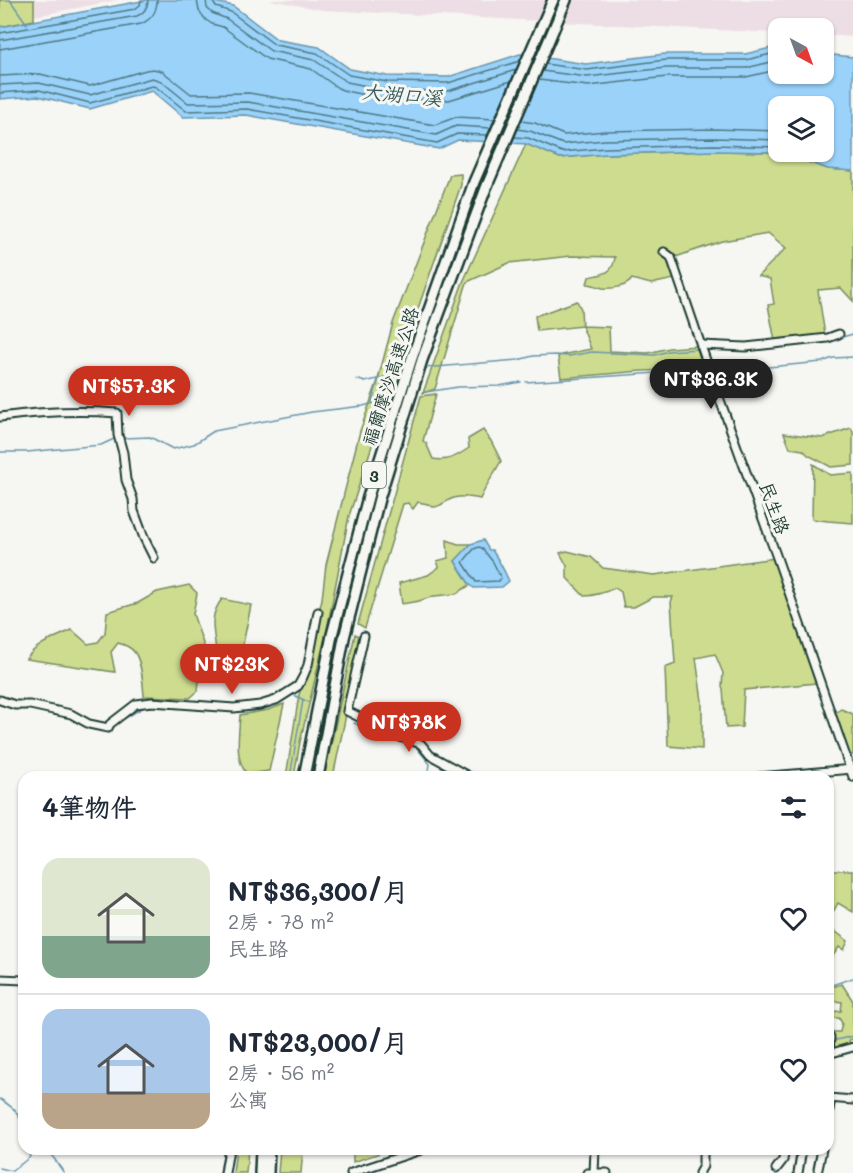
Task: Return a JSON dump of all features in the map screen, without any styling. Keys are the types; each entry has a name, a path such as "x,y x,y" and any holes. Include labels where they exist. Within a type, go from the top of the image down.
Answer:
{"highway":[{"name":"福爾摩沙高速公路","path":"305,771 332,635 368,496 412,358 474,182 553,0"},
{"name":"福爾摩沙高速公路","path":"319,771 344,638 379,499 422,360 486,188 566,0"},
{"path":"260,1173 261,1155"},
{"path":"268,1173 269,1155"}],"street":[{"name":"民生路","path":"664,252 671,257 853,777"},
{"path":"701,345 746,347 828,338 839,334"},
{"path":"0,417 57,412 117,413 118,435 126,480 134,511 154,558"},
{"path":"0,700 15,705 30,705 70,714 89,724 108,728 112,722 136,704 152,702 234,708 260,705 276,700 298,686 308,665 318,612"},
{"path":"364,636 347,711 395,735 421,744 430,755 459,771"},
{"path":"828,771 851,769"},
{"path":"0,979 18,980"},
{"path":"834,1053 853,1047"},
{"path":"834,1098 853,1100"},
{"path":"225,1173 228,1155"},
{"path":"351,1173 406,1155"},
{"path":"594,1173 595,1155"},
{"path":"699,1173 703,1166 703,1155"},
{"path":"776,1169 784,1155"},
{"path":"798,1173 801,1155"},
{"path":"818,1169 821,1155"},
{"path":"587,1173 607,1173"}],"shaded area":[{"path":"0,0 118,0 25,18"},
{"path":"270,0 853,0 853,37 834,36 834,18 768,18 768,32 323,10"}],"green space":[{"path":"0,0 34,0 34,20 0,27"},
{"path":"526,144 560,158 606,154 768,152 768,162 808,162 828,169 853,171 853,301 841,288 818,290 825,335 775,341 768,305 774,304 770,279 758,276 786,248 768,233 722,241 667,260 674,279 651,284 632,279 627,284 615,288 587,284 589,277 610,270 615,257 571,256 509,263 467,282 435,389 423,393 463,282"},
{"path":"461,174 461,185 349,516 327,629 295,771 287,771 299,695 322,599 326,565 360,431 377,383 393,323 450,175"},
{"path":"577,301 581,309 582,326 537,331 535,316"},
{"path":"582,326 609,327 610,351 648,353 669,348 697,346 705,369 641,371 561,378 558,357 591,349"},
{"path":"436,394 423,441 433,459 448,459 460,454 469,448 468,439 483,430 501,461 480,499 458,497 433,507 418,502 413,509 408,503 403,504 365,628 358,624 421,396"},
{"path":"851,428 853,465 831,467 803,450 790,448 784,433 822,438"},
{"path":"813,464 830,475 853,473 853,523 812,519"},
{"path":"447,540 458,544 471,544 455,561 470,585 456,594 434,596 402,604 399,583 428,575 439,567 437,561 448,558"},
{"path":"567,551 591,557 603,568 654,575 775,558 816,683 744,690 742,727 726,728 723,673 715,654 696,658 702,701 702,749 668,746 665,668 675,664 671,602 673,597 653,597 634,607 624,607 621,592 615,588 596,595 584,596 567,578 567,566 560,553"},
{"path":"189,585 197,593 193,614 207,655 216,651 213,618 222,599 251,605 237,674 199,681 198,691 190,698 144,696 142,674 137,657 130,648 118,643 111,652 115,672 26,659 41,645 72,630 88,644 98,642 105,633 107,612 138,603 157,592"},
{"path":"355,634 362,638 334,771 325,771"},
{"path":"284,704 269,771 245,771 239,754 240,715 268,710"},
{"path":"841,709 853,714 853,755 849,755 835,713"},
{"path":"834,870 853,870 853,912 838,903 834,910"},
{"path":"834,930 848,941 844,950 839,947 834,954"},
{"path":"842,984 853,1001 853,1039 849,1040 850,1045 834,1049 834,1032 840,1032 842,1023 839,1018 834,1018 834,1012 841,1011 842,1002 834,1001 834,986"},
{"path":"235,1155 248,1155 246,1173 233,1173"},
{"path":"280,1155 302,1155 301,1173 278,1173"},
{"path":"353,1155 374,1155 353,1162"}],"water":[{"name":"大湖口溪","path":"147,0 207,0 233,6 278,40 319,47 350,69 387,76 448,77 520,54 586,64 665,54 745,54 768,49 768,84 834,84 834,55 853,57 853,171 828,169 808,162 834,162 834,96 768,96 768,152 606,154 560,158 526,144 458,140 439,149 246,115 183,117 152,91 90,109 38,96 0,99 0,27"},
{"path":"483,540 489,550 495,554 509,581 502,587 474,588 455,561 471,544"}],"waterway":[{"path":"10,0 27,24"},
{"path":"835,339 853,334"},
{"path":"424,368 518,360 533,356 569,356 592,352 655,355 668,351 699,349"},
{"path":"706,349 747,350"},
{"path":"714,372 853,357"},
{"path":"526,382 686,371 706,372"},
{"path":"356,379 365,382 393,375"},
{"path":"372,402 379,378"},
{"path":"426,392 521,382"},
{"path":"124,438 150,437 173,449 194,444 214,431 382,401"},
{"path":"0,452 27,452 101,445 114,439"},
{"path":"292,694 308,702"},
{"path":"291,771 303,700"},
{"path":"235,711 258,710 279,702"},
{"path":"115,724 144,707 158,706"},
{"path":"354,723 416,747 430,764 429,771"},
{"path":"834,984 853,978"},
{"path":"834,1041 853,1036"},
{"path":"0,1099 18,1115"},
{"path":"0,1168 12,1171 30,1157 30,1155"},
{"path":"50,1155 64,1173"},
{"path":"220,1173 223,1155"}]}
